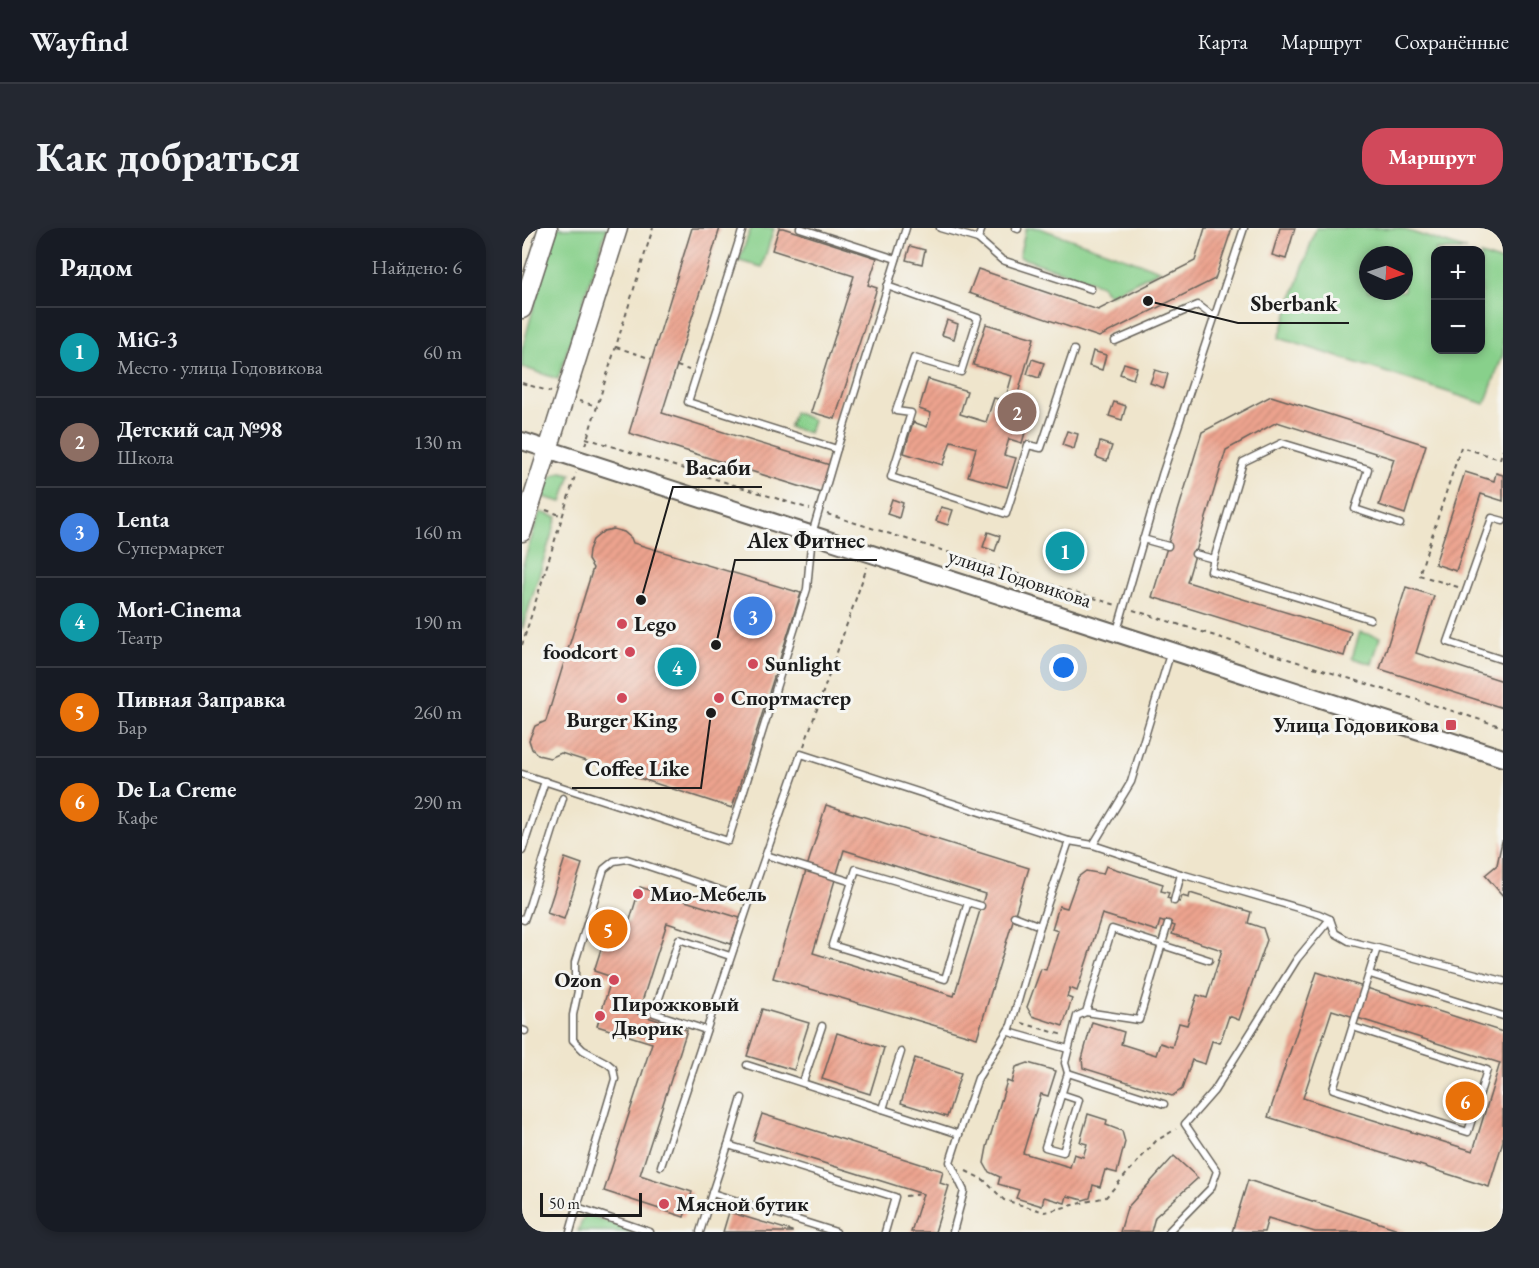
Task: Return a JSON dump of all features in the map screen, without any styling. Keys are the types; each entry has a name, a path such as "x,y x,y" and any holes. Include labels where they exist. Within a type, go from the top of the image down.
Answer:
{"main road":[{"path":"522,309 548,228"},
{"path":"522,531 618,228"}],"street":[{"name":"улица Годовикова","path":"522,441 1503,758"}],"lane":[{"path":"743,228 688,402 837,449"},
{"path":"800,228 896,259"},
{"path":"522,774 728,841 807,589 812,534 906,228"},
{"path":"940,228 978,239 1002,260 1091,289"},
{"path":"978,239 982,228"},
{"path":"1116,633 1162,475 1244,228"},
{"path":"887,286 978,318 961,372 914,358 896,411 911,413 891,477 1006,514 1028,445 1041,448 1074,350"},
{"path":"1114,341 1198,305 1214,317"},
{"path":"1370,619 1211,571 1243,462 1282,443 1368,470 1355,509 1400,524"},
{"path":"1503,521 1492,518 1448,642 1503,660"},
{"path":"1143,539 1168,546"},
{"path":"1195,554 1214,559"},
{"path":"1093,845 1131,782 1171,651"},
{"path":"661,1166 730,956 801,754 1069,841 1093,845 1181,874 1319,914 1330,919 1335,933 1349,941 1503,981"},
{"path":"522,851 545,781"},
{"path":"522,919 524,920 530,903 563,798"},
{"path":"1068,1049 1009,1032 1040,926 1069,841"},
{"path":"766,855 852,882"},
{"path":"570,1232 615,1079 613,1068 583,1050 573,1040 573,1015 578,991 574,977 575,962 604,869 614,861 627,859 750,900"},
{"path":"968,902 945,979 832,945 856,869 968,902 981,906"},
{"path":"1174,901 1181,874"},
{"path":"1014,916 1040,926"},
{"path":"1168,1232 1211,1188 1217,1171 1185,1124 1214,1091 1297,959 1330,919"},
{"path":"1061,1094 1079,1100 1063,1152 1045,1147 1061,1094 1068,1073 1065,1063 1077,1016 1086,1012 1139,1020 1168,924"},
{"path":"1086,1012 1112,929 1209,960"},
{"path":"706,1030 654,1013 679,939 730,956"},
{"path":"1353,1027 1487,1070 1468,1132 1333,1089 1377,948"},
{"path":"1370,974 1503,1016"},
{"path":"803,1082 822,1026"},
{"path":"953,1232 964,1191 950,1162 978,1078 1010,1027"},
{"path":"883,1109 901,1052"},
{"path":"747,1065 959,1134"},
{"path":"1068,1073 1164,1104"},
{"path":"700,1232 742,1098"},
{"path":"728,1145 895,1197 885,1232"},
{"path":"712,1193 836,1232"},
{"path":"577,1207 651,1232"}],"path":[{"path":"522,645 653,228"},
{"path":"616,348 652,358"},
{"path":"586,438 1503,727"},
{"path":"1468,590 1419,575 1461,447 1500,459 1503,449"},
{"path":"801,754 872,554"},
{"path":"1018,1022 1071,1038"},
{"path":"950,1162 984,1180 1004,1200 1045,1212 1106,1197 1156,1141 1185,1124"},
{"path":"895,1197 923,1194"},
{"path":"1501,1232 1503,1226"}],"green space":[{"path":"555,228 607,228 558,379 522,367 522,350"},
{"path":"751,228 774,228 762,267 739,261"},
{"path":"1026,228 1039,228 1160,270 1109,295 1101,285 1019,257"},
{"path":"1316,228 1399,228 1455,246 1431,246 1431,354 1485,354 1485,256 1503,262 1503,354 1485,404 1279,338"},
{"path":"794,412 813,420 809,433 789,427"},
{"path":"562,472 571,474 562,502 543,497 550,478"},
{"path":"540,512 557,517 522,630 522,567"},
{"path":"1360,632 1380,637 1372,664 1352,658"},
{"path":"585,1214 637,1232 578,1231"}],"building":[{"path":"692,228 720,228 662,413 830,465 821,493 629,433"},
{"path":"779,228 877,258 868,285 877,288 835,419 811,412 854,276 772,250"},
{"path":"1205,228 1232,228 1215,279 1099,337 969,293 978,269 1098,310 1195,261"},
{"path":"1280,228 1295,228 1286,259 1272,255"},
{"path":"910,246 925,250 922,264 906,260"},
{"path":"947,320 958,324 954,339 942,335"},
{"path":"986,324 1034,338 1015,404 1032,409 1022,443 1009,439 1004,455 1016,458 1007,487 968,476 976,448 951,441 943,465 904,453 913,422 927,427 931,413 919,409 928,379 967,391 960,414 986,422 994,398 1005,401 1012,376 973,365"},
{"path":"1093,351 1106,355 1102,370 1089,366"},
{"path":"1032,359 1044,363 1039,378 1027,374"},
{"path":"1124,363 1137,367 1133,379 1120,374"},
{"path":"1155,370 1168,374 1164,388 1150,383"},
{"path":"1271,396 1426,445 1405,514 1379,505 1394,459 1277,422 1226,450 1187,582 1351,632 1344,656 1152,597 1202,432"},
{"path":"1114,402 1126,406 1122,420 1109,416"},
{"path":"1067,431 1078,434 1074,449 1062,445"},
{"path":"1100,442 1112,446 1107,461 1096,457"},
{"path":"1465,472 1494,481 1496,473 1503,475 1503,501 1481,494 1456,571 1435,564"},
{"path":"892,499 903,503 899,518 887,514"},
{"path":"941,507 953,510 948,525 936,521"},
{"path":"613,529 624,532 633,543 801,593 732,808 561,753 550,758 538,755 532,749 529,740 535,726 546,721 593,568 588,560 589,550 593,540 604,531"},
{"path":"988,532 1000,536 995,551 983,547"},
{"path":"1406,587 1434,596 1416,653 1503,681 1503,708 1380,669"},
{"path":"826,805 1029,868 977,1038 773,978","holes":["844,850 985,894 954,996 813,953"]},
{"path":"1502,841 1503,896 1485,875 1497,865"},
{"path":"565,858 582,864 564,919 547,913"},
{"path":"1106,866 1163,884 1161,891 1169,893 1167,898 1180,902 1182,896 1189,898 1190,893 1251,912 1248,923 1263,928 1267,940 1239,1020 1229,1016 1220,1043 1212,1041 1205,1064 1192,1060 1182,1089 1172,1096 1083,1068 1082,1059 1092,1022 1124,1032 1121,1044 1156,1055 1160,1043 1172,1047 1179,1023 1187,1025 1197,995 1207,998 1222,950 1172,934 1175,926 1160,921 1157,931 1102,914 1077,991 1070,988 1067,997 1072,999 1063,1026 1032,1016 1027,1007 1041,969 1046,970 1058,931 1052,929 1059,906 1067,908 1078,877 1086,871 1103,874"},
{"path":"640,887 740,918 731,944 667,923 638,1014 687,1030 640,1175 692,1192 684,1217 604,1191 652,1043 597,1026 612,977 594,971 611,918 629,923"},
{"path":"1317,972 1503,1032 1503,1141 1489,1187 1268,1117","holes":["1332,1010 1500,1063 1473,1151 1303,1098"]},
{"path":"762,1009 809,1023 794,1070 747,1056"},
{"path":"837,1033 884,1048 870,1094 822,1079"},
{"path":"915,1058 961,1073 947,1117 901,1103"},
{"path":"1028,1063 1056,1071 1048,1096 1041,1094 1023,1153 1070,1167 1074,1154 1083,1157 1087,1144 1080,1142 1088,1114 1107,1120 1106,1125 1122,1131 1125,1142 1117,1173 1105,1170 1100,1187 1093,1185 1090,1198 1083,1200 1067,1196 1065,1203 1044,1197 1042,1206 1016,1198 1019,1190 998,1184 1000,1177 989,1172 984,1163 1007,1081 1012,1083 1016,1067"},
{"path":"762,1114 943,1171 940,1183 949,1186 935,1232 911,1232 923,1194 753,1141"},
{"path":"1174,1156 1198,1178 1155,1217 1151,1232 1120,1232 1127,1208"},
{"path":"1248,1180 1407,1232 1315,1232 1268,1218 1264,1232 1232,1232"},
{"path":"729,1212 792,1231 792,1232 723,1232"}],"place":[{"name":"Sberbank","path":"1148,301"},
{"name":"Детский сад №98","path":"1017,412"},
{"name":"MiG-3","path":"1065,551"},
{"name":"Васаби","path":"641,600"},
{"name":"Lenta","path":"753,616"},
{"name":"Lego","path":"622,624"},
{"name":"Alex Фитнес","path":"716,645"},
{"name":"foodcort","path":"630,652"},
{"name":"Sunlight","path":"753,664"},
{"name":"Mori-Cinema","path":"677,667"},
{"name":"Burger King","path":"622,698"},
{"name":"Спортмастер","path":"719,698"},
{"name":"Coffee Like","path":"711,713"},
{"name":"Улица Годовикова","path":"1451,725"},
{"name":"Мио-Мебель","path":"638,894"},
{"name":"Пивная Заправка","path":"608,929"},
{"name":"Ozon","path":"614,980"},
{"name":"Пирожковый Дворик","path":"600,1016"},
{"name":"De La Creme","path":"1465,1101"},
{"name":"Мясной бутик","path":"664,1204"}]}
